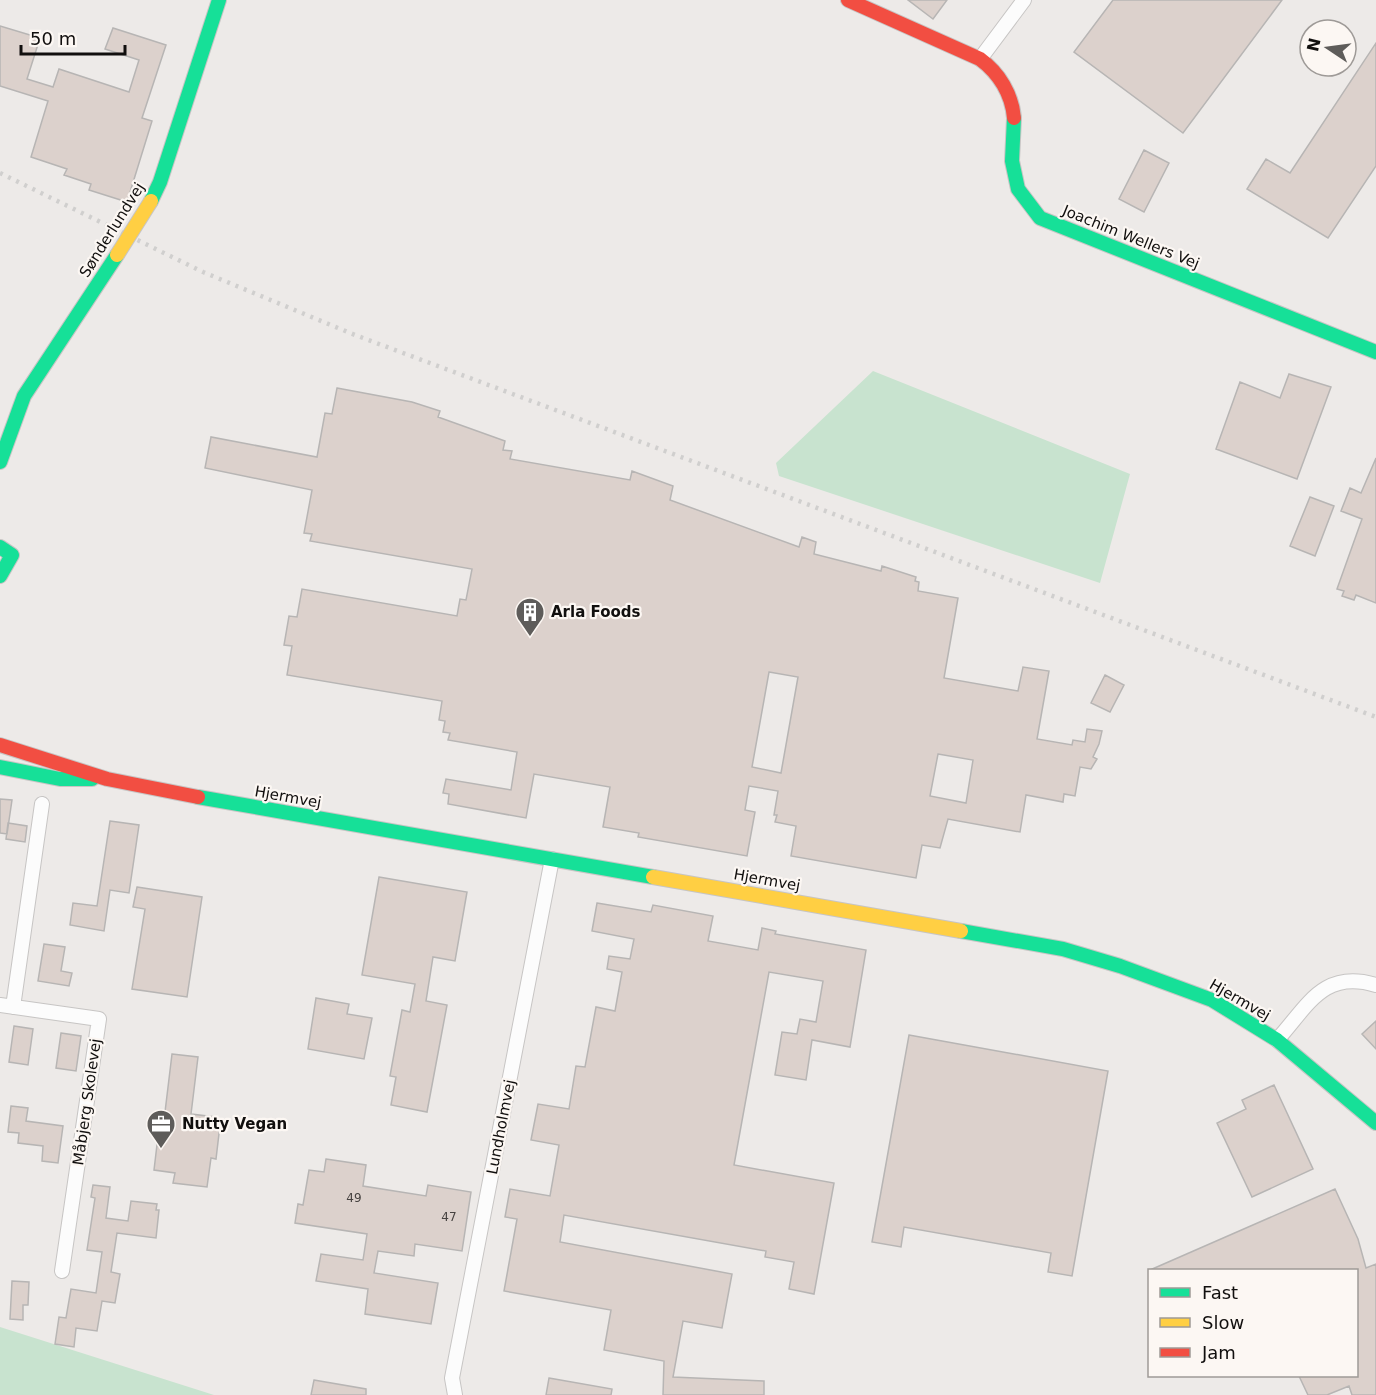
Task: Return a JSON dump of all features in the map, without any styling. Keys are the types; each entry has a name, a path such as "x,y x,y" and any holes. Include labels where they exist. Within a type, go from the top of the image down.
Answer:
{"street":[{"name":"Sønderlundvej","path":"0,462 24,396 151,201 160,182 219,0"},
{"name":"Joachim Wellers Vej","path":"848,0 980,58 1004,84 1014,115 1012,161 1018,189 1040,218 1376,352"},
{"path":"980,58 1024,0"},
{"path":"0,547 12,555 0,576"},
{"name":"Hjermvej","path":"0,745 107,779 377,830 1063,949 1120,966 1212,1000 1277,1040 1376,1124"},
{"name":"Hjermvej","path":"0,767 60,779 107,779"},
{"name":"Måbjerg Skolevej","path":"42,804 7,1006 99,1019 62,1271"},
{"name":"Lundholmvej","path":"455,1395 452,1378 552,859"},
{"path":"1277,1040 1326,986 1346,980 1376,985"}],"green space":[{"path":"873,371 1130,474 1100,583 779,476 776,463"},
{"path":"0,1327 214,1395 0,1395"}],"building":[{"path":"908,0 947,0 933,19"},
{"path":"1113,0 1282,0 1183,133 1074,52"},
{"path":"0,26 40,38 27,79 53,87 59,69 129,92 139,60 105,49 113,28 166,45 142,118 152,121 127,202 89,190 91,184 64,175 67,169 31,157 48,101 0,86"},
{"path":"1376,43 1376,166 1328,238 1247,189 1266,159 1290,173 1353,78 1358,78 1358,70"},
{"path":"1144,150 1169,163 1144,212 1119,199"},
{"path":"1289,374 1331,387 1297,479 1216,449 1240,382 1280,398"},
{"name":"Arla Foods","path":"337,388 412,402 440,411 438,417 505,441 503,450 512,451 510,459 630,480 632,471 673,486 670,500 799,547 802,537 816,542 814,554 881,571 882,566 916,577 915,581 919,582 918,591 958,598 944,678 1018,691 1023,667 1049,671 1037,739 1072,745 1073,740 1085,742 1087,729 1102,731 1093,757 1097,759 1091,769 1080,767 1075,796 1064,794 1063,802 1026,795 1020,832 948,819 940,848 922,845 916,878 791,856 796,826 775,822 778,791 749,786 745,810 755,812 747,856 638,837 639,833 603,827 610,787 534,774 526,818 448,804 449,794 443,793 446,779 511,790 517,752 448,740 450,733 443,732 445,721 439,720 442,701 287,675 292,646 284,645 289,616 297,617 302,589 457,616 460,599 466,600 472,569 310,541 312,534 304,533 312,490 205,468 211,437 317,457 325,413 332,414","holes":["769,672 798,677 781,773 752,767","938,754 973,760 966,803 930,796"]},
{"path":"1376,458 1376,603 1356,595 1354,600 1342,596 1344,591 1337,589 1362,519 1341,511 1350,488 1361,493"},
{"path":"1310,497 1334,506 1315,556 1290,546"},
{"path":"1105,675 1124,685 1110,712 1091,703"},
{"path":"0,799 12,800 7,834 0,833"},
{"path":"110,821 139,825 129,893 110,890 104,931 70,925 73,903 97,906"},
{"path":"8,823 27,826 25,842 6,839"},
{"path":"379,877 467,892 455,961 433,957 426,1001 447,1005 427,1112 391,1105 396,1077 390,1076 402,1010 410,1012 415,984 362,975"},
{"path":"137,887 202,897 187,997 132,989 145,909 133,907"},
{"path":"597,903 651,912 653,905 713,916 708,941 758,950 762,928 776,931 775,934 866,950 850,1047 812,1040 806,1080 775,1075 782,1032 797,1034 800,1019 816,1022 823,981 769,972 734,1165 834,1183 814,1294 789,1289 794,1262 765,1257 766,1251 564,1215 560,1242 732,1274 722,1328 683,1321 673,1377 764,1381 764,1395 663,1395 664,1361 604,1350 611,1310 504,1291 517,1219 505,1217 510,1189 550,1196 559,1145 531,1140 538,1104 569,1109 576,1066 585,1067 596,1007 615,1011 622,972 607,969 609,956 630,959 634,939 592,931"},
{"path":"44,944 65,947 61,971 72,973 69,986 38,981"},
{"path":"316,998 349,1004 347,1014 372,1018 364,1059 308,1049"},
{"path":"1376,1021 1376,1049 1362,1034"},
{"path":"14,1026 33,1029 28,1065 9,1062"},
{"path":"61,1033 81,1036 76,1071 56,1068"},
{"path":"909,1035 1108,1071 1072,1276 1048,1272 1051,1253 904,1227 901,1247 872,1242"},
{"path":"172,1054 198,1057 191,1114 216,1117 215,1124 220,1125 216,1159 211,1158 207,1187 173,1183 175,1173 154,1170 161,1111 165,1112"},
{"path":"1274,1085 1313,1169 1252,1197 1217,1123 1246,1109 1242,1100"},
{"path":"11,1106 28,1108 26,1121 63,1126 58,1163 42,1161 43,1146 18,1143 19,1133 8,1132"},
{"path":"326,1159 366,1165 363,1186 426,1196 428,1185 471,1192 462,1251 415,1244 414,1256 378,1251 374,1273 438,1283 431,1324 365,1314 368,1289 316,1281 321,1254 363,1260 367,1234 295,1223 298,1204 303,1205 309,1170 324,1172"},
{"path":"93,1185 110,1187 106,1218 128,1221 131,1201 157,1204 156,1210 159,1210 156,1238 117,1233 111,1272 120,1274 115,1303 102,1301 97,1331 76,1328 74,1347 55,1344 59,1317 66,1318 71,1289 96,1293 102,1252 87,1250 95,1198 91,1197"},
{"path":"1335,1189 1358,1239 1366,1268 1376,1264 1376,1395 1352,1395 1349,1386 1327,1395 1308,1395 1299,1377 1358,1377 1358,1269 1152,1269"},
{"path":"12,1281 29,1282 28,1305 23,1305 23,1320 10,1319"},
{"path":"549,1378 612,1389 611,1395 546,1395"},
{"path":"314,1380 366,1389 366,1395 311,1395"}],"railway":[{"path":"0,173 203,272 355,335 1376,717"}],"traffic: fast":[{"path":"151,201 160,182 219,0"},
{"path":"1014,118 1012,161 1018,189 1040,218 1376,352"},
{"path":"0,462 24,396 117,255"},
{"path":"0,547 12,555 0,576"},
{"path":"0,767 60,779 92,779"},
{"path":"198,797 653,877"},
{"path":"961,931 1063,949 1120,966 1212,1000 1277,1040 1376,1123"}],"traffic: slow":[{"path":"117,255 151,201"},
{"path":"653,877 961,931"}],"traffic: jam":[{"path":"848,0 980,59 999,77 1011,101 1014,118"},
{"path":"0,745 107,779 198,797"}],"place":[{"name":"Arla Foods","path":"530,638"},
{"name":"Nutty Vegan","path":"161,1150"}]}
